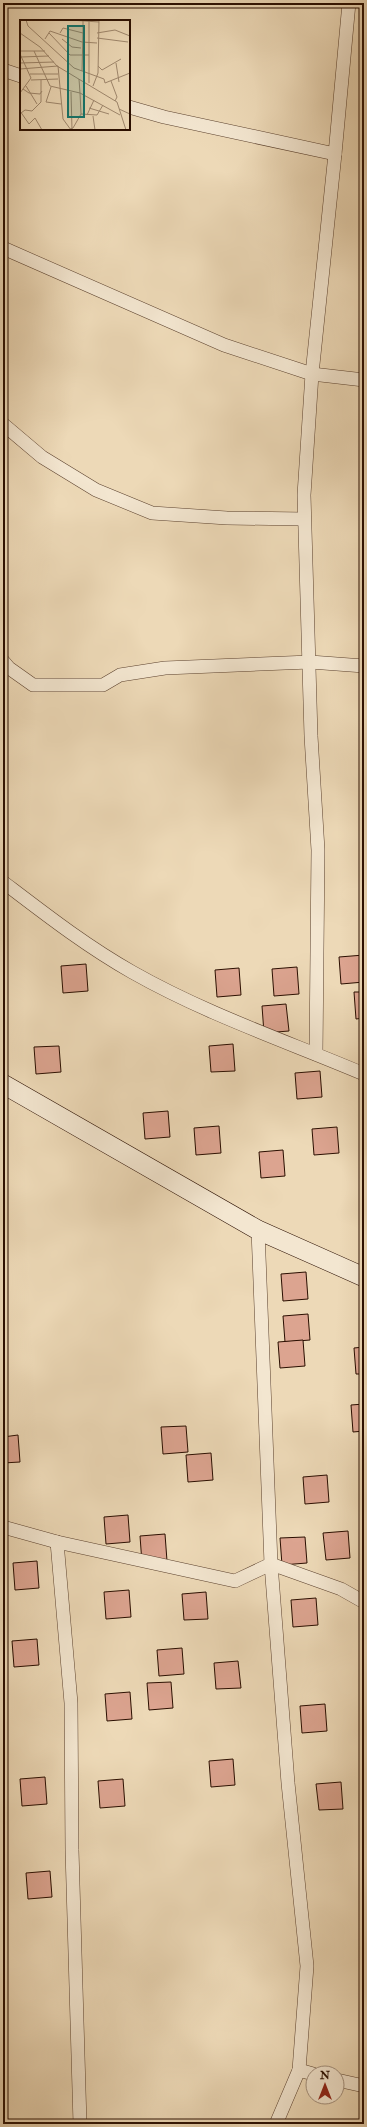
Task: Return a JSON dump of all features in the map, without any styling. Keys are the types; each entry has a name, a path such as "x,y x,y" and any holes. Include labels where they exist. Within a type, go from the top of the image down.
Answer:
{"street":[{"path":"316,1054 318,850 311,736 304,495 312,374 350,3"},
{"path":"3,70 20,76"},
{"path":"130,107 164,117 335,154"},
{"path":"3,248 224,345 312,374 364,380"},
{"path":"3,424 42,457 96,490 152,513 227,518 304,519"},
{"path":"3,661 9,668 33,685 103,685 120,675 165,668 310,662 364,666"},
{"path":"3,882 77,938 132,972 251,1030 316,1054 364,1074"},
{"path":"3,1084 258,1230 364,1277"},
{"path":"258,1230 271,1564 288,1783 308,1966 299,2070 276,2124"},
{"path":"3,1527 57,1542 235,1581 271,1564 341,1589 364,1602"},
{"path":"57,1542 71,1703 72,1850 80,2124"},
{"path":"299,2070 305,2072"},
{"path":"345,2082 364,2086"}],"building":[{"path":"364,955 364,982 341,984 339,957"},
{"path":"86,964 88,991 63,993 61,966"},
{"path":"297,967 299,994 274,996 272,969"},
{"path":"239,968 241,995 217,997 215,970"},
{"path":"354,992 364,992 364,1018 356,1019"},
{"path":"286,1004 289,1031 264,1033 262,1006"},
{"path":"233,1044 235,1071 211,1072 209,1046"},
{"path":"59,1046 61,1072 36,1074 34,1047"},
{"path":"320,1071 322,1097 297,1099 295,1073"},
{"path":"168,1111 170,1137 145,1139 143,1113"},
{"path":"219,1126 221,1153 196,1155 194,1128"},
{"path":"337,1127 339,1153 314,1155 312,1129"},
{"path":"283,1150 285,1176 261,1178 259,1152"},
{"path":"306,1272 308,1299 283,1301 281,1274"},
{"path":"308,1314 310,1340 285,1342 283,1316"},
{"path":"303,1340 305,1366 280,1368 278,1342"},
{"path":"364,1347 364,1374 356,1374 354,1348"},
{"path":"364,1404 364,1431 353,1432 351,1405"},
{"path":"186,1426 188,1452 163,1454 161,1427"},
{"path":"18,1435 20,1462 3,1463 3,1437"},
{"path":"211,1453 213,1480 188,1482 186,1455"},
{"path":"327,1475 329,1502 305,1504 303,1477"},
{"path":"128,1515 130,1542 106,1544 104,1517"},
{"path":"348,1531 350,1558 326,1560 323,1533"},
{"path":"165,1534 167,1561 142,1563 140,1536"},
{"path":"305,1537 307,1563 282,1565 280,1538"},
{"path":"37,1561 39,1588 15,1590 13,1563"},
{"path":"129,1590 131,1617 106,1619 104,1592"},
{"path":"206,1592 208,1619 184,1620 182,1594"},
{"path":"316,1598 318,1625 293,1627 291,1600"},
{"path":"37,1639 39,1665 14,1667 12,1641"},
{"path":"182,1648 184,1674 159,1676 157,1650"},
{"path":"238,1661 241,1688 216,1689 214,1663"},
{"path":"171,1682 173,1708 149,1710 147,1683"},
{"path":"130,1692 132,1719 107,1721 105,1694"},
{"path":"325,1704 327,1731 302,1733 300,1706"},
{"path":"233,1759 235,1785 211,1787 209,1761"},
{"path":"45,1777 47,1804 22,1806 20,1779"},
{"path":"123,1779 125,1806 100,1808 98,1781"},
{"path":"341,1782 343,1809 319,1810 316,1784"},
{"path":"50,1871 52,1897 28,1899 26,1873"}]}
